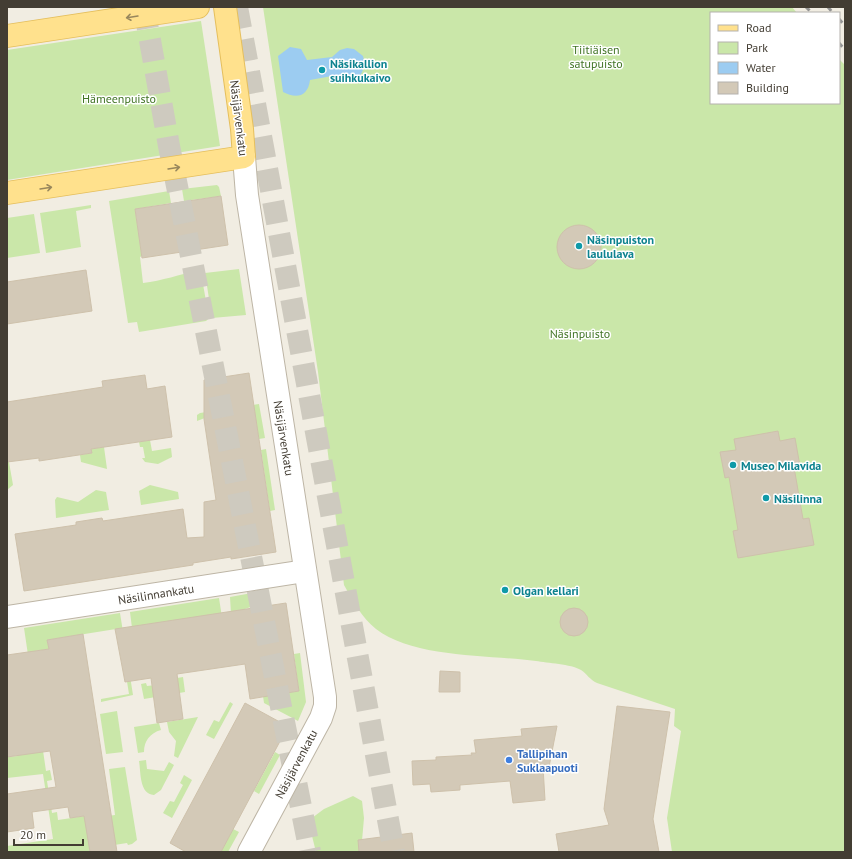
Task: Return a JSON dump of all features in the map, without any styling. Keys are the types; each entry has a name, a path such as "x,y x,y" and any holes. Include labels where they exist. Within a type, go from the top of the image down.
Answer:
{"main road":[{"path":"7,36 198,7"},
{"name":"Näsijärvenkatu","path":"225,7 242,129 244,157"},
{"path":"7,193 244,157"}],"street":[{"name":"Näsijärvenkatu","path":"244,157 247,194 325,706 321,718 249,852"},
{"name":"Näsilinnankatu","path":"7,617 305,571"}],"green space":[{"name":"Näsinpuisto","path":"263,7 792,7 796,12 710,12 710,104 840,104 840,60 845,65 845,852 672,852 667,818 681,731 674,726 675,709 597,683 581,670 571,666 536,661 453,654 431,650 410,645 392,638 371,625 358,609 344,585 318,372"},
{"name":"Hämeenpuisto","path":"201,21 220,146 7,180 7,50"},
{"path":"217,185 221,196 184,201 182,189"},
{"path":"169,191 171,203 135,209 142,256 140,257 143,283 198,271 201,273 209,318 206,321 139,332 137,322 128,323 109,201"},
{"path":"91,205 91,208 76,211 81,247 46,253 40,213"},
{"path":"34,214 40,253 7,258 7,218"},
{"path":"239,269 246,315 212,318 205,273"},
{"path":"259,404 265,438 259,439 254,409 210,416 197,421 197,415 200,413"},
{"path":"150,440 152,451 171,448 172,457 158,464 145,462 142,458 145,458 143,447 140,447 139,442"},
{"path":"104,447 107,469 81,462 80,455 92,453 91,449"},
{"path":"266,449 275,510 270,511 261,450"},
{"path":"7,462 9,462 13,485 7,490"},
{"path":"150,485 178,492 179,499 141,505 139,491"},
{"path":"96,490 106,492 109,510 56,518 55,500 57,497 78,502"},
{"path":"257,592 260,594 262,607 257,607 256,605 245,609 245,612 231,614 230,597"},
{"path":"219,598 223,624 133,636 130,612"},
{"path":"120,613 133,695 101,702 101,699 129,694 120,638 116,629 47,640 49,649 35,651 41,737 46,771 50,770 52,780 47,781 52,813 57,812 58,820 85,816 86,819 115,815 109,769 125,767 137,840 128,845 127,843 89,849 90,852 7,852 7,846 53,839 43,774 7,778 7,757 18,756 15,738 35,702 24,628"},
{"path":"300,653 306,702 298,721 264,703 263,696 299,691 294,654"},
{"path":"183,677 185,692 144,699 141,684 146,683 147,686 166,684 165,680"},
{"path":"230,702 233,704 214,739 206,735 214,720 219,722"},
{"path":"117,711 123,752 106,754 100,714"},
{"path":"198,717 178,758 174,756 176,741 169,732 167,722"},
{"path":"159,723 161,730 148,738 145,744 144,752 138,753 134,727"},
{"path":"275,752 280,755 259,794 254,791"},
{"path":"146,760 147,769 164,771 169,762 174,765 161,790 154,795 149,794 143,787 139,761"},
{"path":"184,775 192,780 172,818 163,813 170,801 174,802 183,785 180,783"},
{"path":"353,796 362,801 364,818 361,852 316,852 311,832 312,818 324,809"},
{"path":"233,829 239,832 228,852 221,852"}],"water":[{"name":"Näsikallion suihkukaivo","path":"290,47 301,49 307,60 332,57 340,50 347,48 354,49 363,56 363,70 358,77 350,80 344,80 332,76 310,80 307,90 301,95 297,96 288,94 283,92 278,56"}],"building":[{"path":"221,196 228,245 142,258 135,209"},
{"name":"Näsinpuiston laululava","path":"575,225 583,225 588,226 595,231 600,238 600,256 595,263 588,268 575,269 567,266 560,259 557,251 557,243 560,235 567,228"},
{"path":"86,270 92,311 7,324 7,282"},
{"path":"249,373 276,552 231,559 231,557 193,563 193,565 24,591 15,534 76,525 76,522 102,518 103,521 183,509 187,538 204,537 204,502 216,500 204,419 204,380"},
{"path":"145,375 147,389 165,386 172,437 91,449 92,453 39,461 39,458 7,462 7,402 103,387 102,381"},
{"name":"Näsilinna","path":"778,431 780,441 795,438 800,466 794,467 803,519 809,518 814,545 738,558 733,531 738,530 729,477 725,478 720,452 736,450 734,439"},
{"path":"286,603 299,691 250,699 245,664 177,674 183,719 157,723 151,678 125,682 115,629"},
{"path":"574,608 584,612 588,622 584,632 574,636 564,632 560,622 564,612"},
{"path":"83,634 117,852 90,852 84,816 70,818 68,807 32,812 34,828 7,832 7,794 56,787 50,751 7,757 7,655 49,649 47,640"},
{"path":"440,671 460,672 460,692 439,692"},
{"path":"245,703 278,721 276,725 286,730 221,852 186,852 170,843"},
{"path":"617,706 670,712 653,819 659,852 559,852 556,834 609,825 604,809"},
{"path":"557,726 549,767 543,767 545,800 513,803 510,781 460,785 460,790 431,792 430,784 413,785 412,761 436,760 436,757 472,755 471,753 476,753 474,740 522,736 521,729"},
{"path":"412,833 414,852 359,852 358,840"}],"tunnel":[{"path":"144,7 169,146 310,852"},
{"path":"237,7 394,852"}],"railway":[{"path":"806,7 811,12"},
{"path":"828,7 832,12"},
{"path":"840,20 845,26"},
{"path":"840,44 845,50"}],"place":[{"name":"Näsikallion suihkukaivo","path":"322,70"},
{"name":"Näsinpuiston laululava","path":"579,246"},
{"name":"Museo Milavida","path":"733,465"},
{"name":"Näsilinna","path":"766,498"},
{"name":"Olgan kellari","path":"505,590"},
{"name":"Tallipihan Suklaapuoti","path":"509,760"}],"park label":[{"name":"Tiitiäisen satupuisto","path":"596,56"}]}
